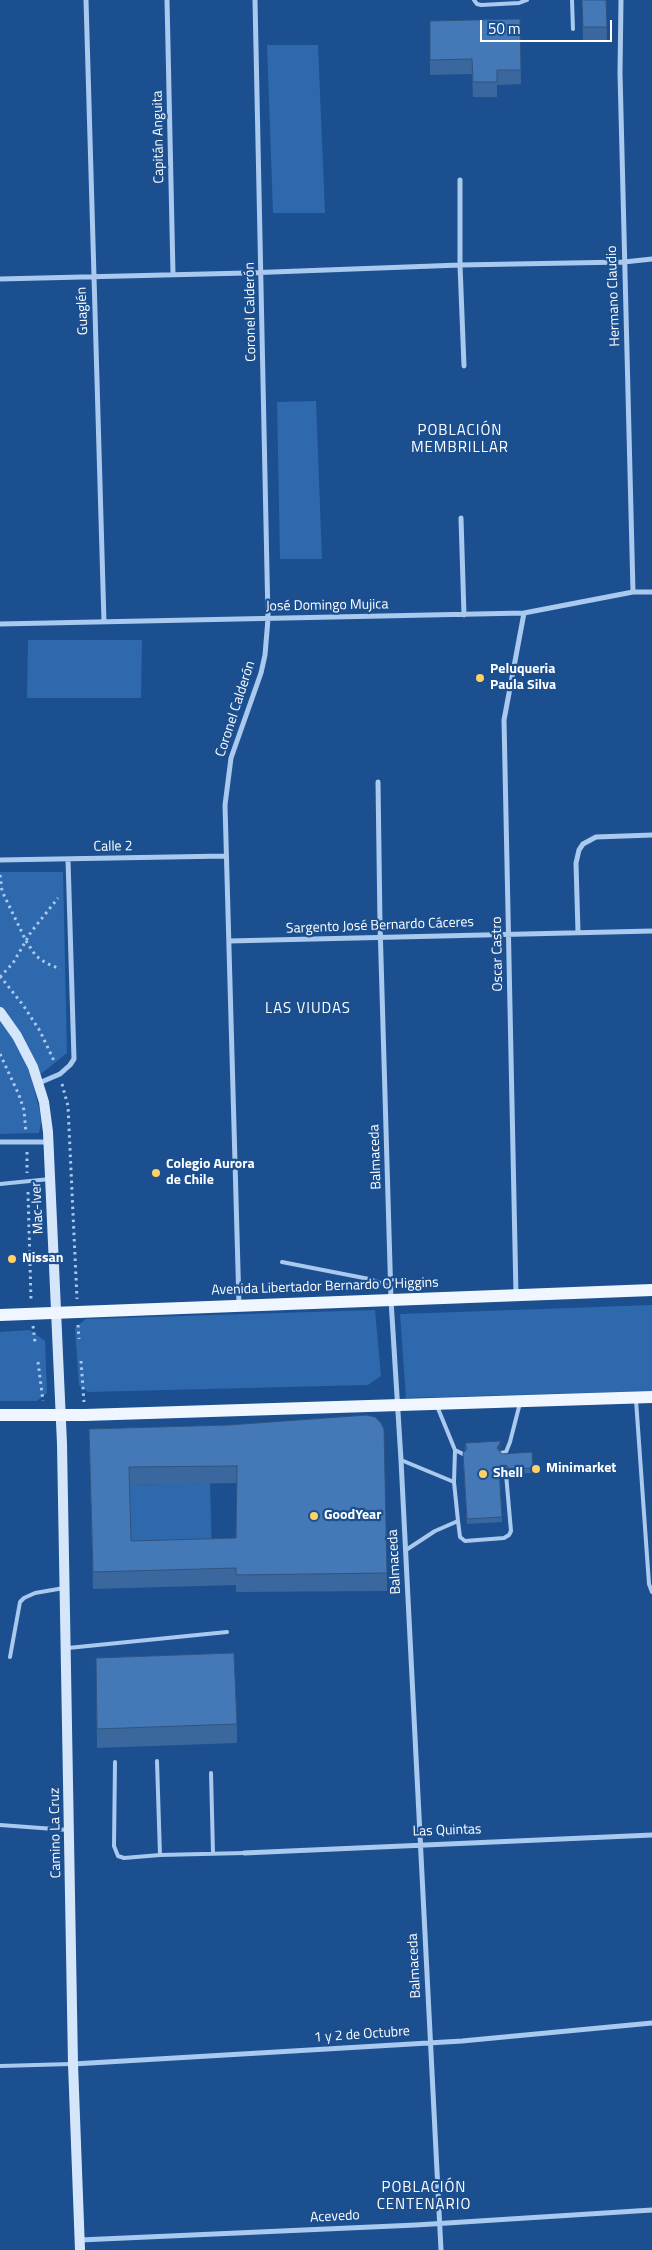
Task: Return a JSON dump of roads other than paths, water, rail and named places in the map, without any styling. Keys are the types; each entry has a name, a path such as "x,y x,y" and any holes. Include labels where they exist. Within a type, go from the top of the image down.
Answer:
{"main road":[{"name":"Avenida Libertador Bernardo O'Higgins","path":"0,1314 652,1290"},
{"path":"0,1415 85,1415 652,1397"}],"street":[{"name":"Guaglén","path":"86,0 104,622"},
{"name":"Capitán Anguita","path":"167,0 173,274"},
{"name":"Coronel Calderón","path":"239,1306 225,805 227,773 235,744 256,692 261,673 265,655 268,619 255,0"},
{"name":"Hermano Claudio","path":"621,0 620,73 633,592"},
{"path":"460,180 460,265 464,366"},
{"path":"0,279 624,262 652,259"},
{"path":"461,518 464,615"},
{"name":"José Domingo Mujica","path":"0,624 524,613 633,592 652,592"},
{"name":"Oscar Castro","path":"516,1295 504,720 524,613"},
{"name":"Balmaceda","path":"378,782 391,1287 441,2250"},
{"path":"578,932 576,864 579,850 589,840 596,837 652,835"},
{"name":"Calle 2","path":"0,860 226,856"},
{"path":"39,1083 60,1074 70,1065 74,1058 68,859"},
{"name":"Sargento José Bernardo Cáceres","path":"229,941 652,930"},
{"name":"Mac-Iver","path":"0,1012 23,1046 39,1083 46,1112 49,1142 61,1415"},
{"path":"0,1142 49,1142"},
{"name":"Camino La Cruz","path":"61,1415 73,2064 80,2245"},
{"name":"Las Quintas","path":"244,1852 652,1834"},
{"name":"1 y 2 de Octubre","path":"73,2064 430,2042 652,2023"},
{"name":"Acevedo","path":"80,2245 652,2210"}],"lane":[{"path":"474,0 477,4 481,5 519,3 527,0"},
{"path":"572,0 573,29"},
{"path":"0,1184 50,1179"},
{"path":"282,1262 369,1279 391,1287"},
{"path":"636,1398 649,1584 652,1592"},
{"path":"505,1459 504,1452 521,1401"},
{"path":"436,1404 455,1450 454,1482 462,1540 504,1538 509,1535 511,1531 506,1474"},
{"path":"455,1450 463,1454"},
{"path":"401,1460 454,1482"},
{"path":"406,1550 435,1531 458,1521"},
{"path":"10,1657 20,1602 35,1593 64,1588"},
{"path":"65,1649 227,1632"},
{"path":"157,1761 160,1855"},
{"path":"116,1762 114,1846 118,1856 124,1858 244,1852"},
{"path":"211,1773 214,1853"},
{"path":"0,1825 70,1830"},
{"path":"0,2066 73,2064"}],"place":[{"name":"Peluqueria Paula Silva","path":"480,678"},
{"name":"Colegio Aurora de Chile","path":"156,1173"},
{"name":"Nissan","path":"12,1259"},
{"name":"Minimarket","path":"536,1469"},
{"name":"Shell","path":"483,1474"},
{"name":"GoodYear","path":"314,1516"}],"district":[{"name":"POBLACIÓN MEMBRILLAR","path":"460,440"},
{"name":"LAS VIUDAS","path":"308,1009"},
{"name":"POBLACIÓN CENTENARIO","path":"424,2196"}]}
